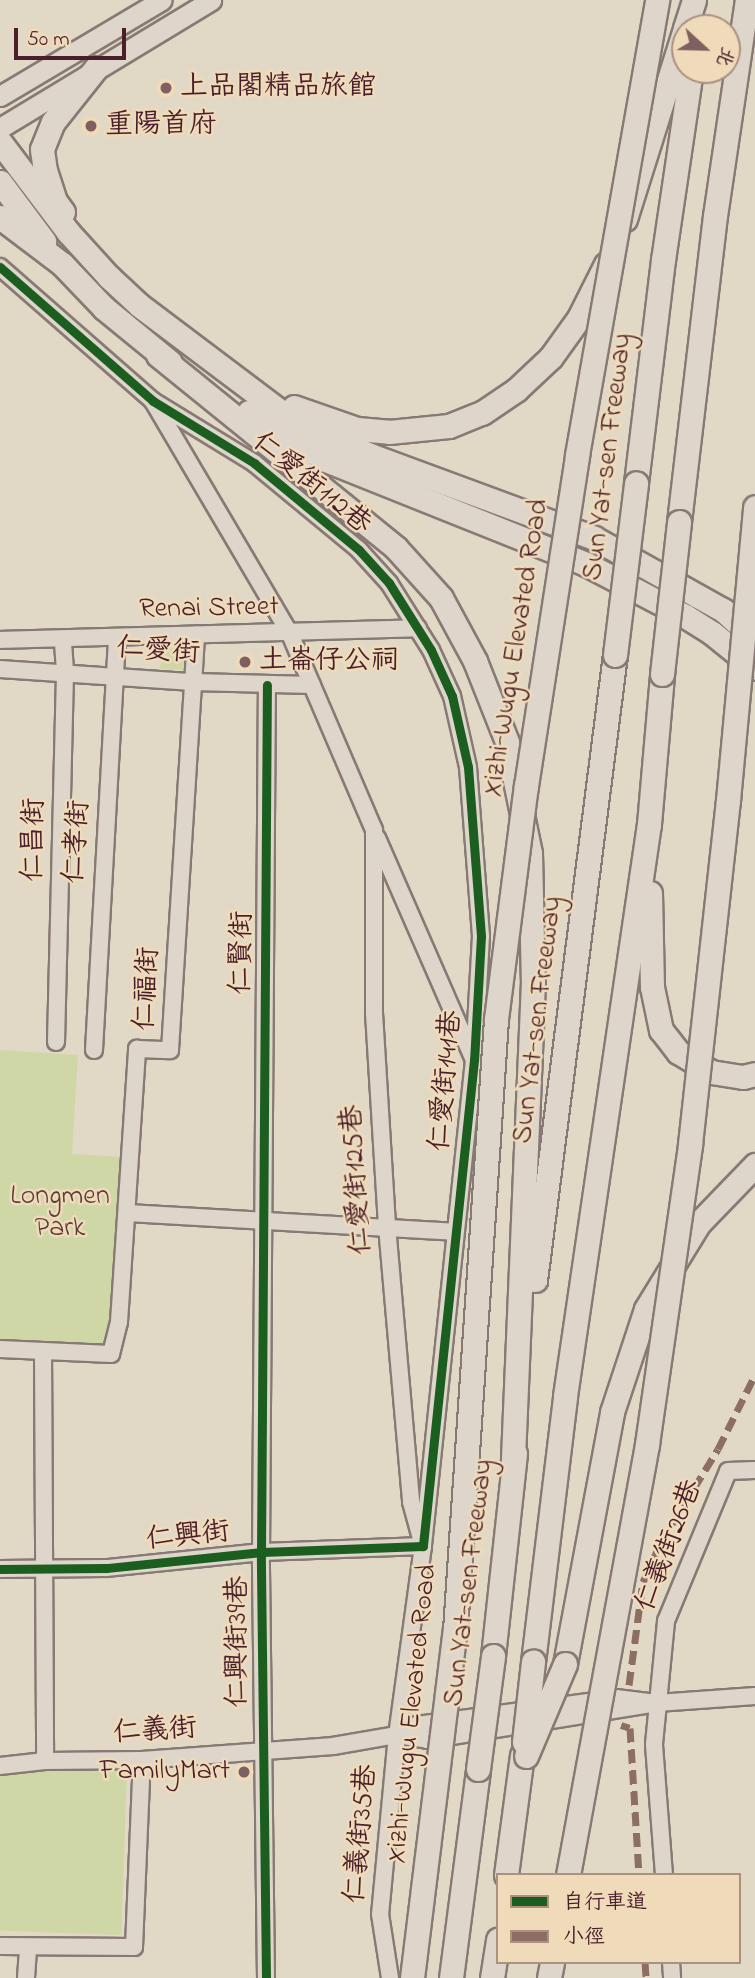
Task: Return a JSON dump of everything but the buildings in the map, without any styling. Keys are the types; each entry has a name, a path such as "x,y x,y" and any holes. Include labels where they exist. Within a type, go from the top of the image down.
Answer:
{"highway":[{"name":"Xizhi-Wugu Elevated Road","path":"412,1978 455,1630 496,1019 526,786 577,455 657,0"},
{"path":"506,1873 523,1758 565,1396 649,824 662,674 715,216 747,0"},
{"path":"96,68 53,122 42,149 45,171 55,201 109,277"},
{"path":"259,394 357,429 389,432 449,426 482,413 516,390 551,357 579,318 597,286 629,210 671,74"},
{"name":"Sun Yat-sen Freeway","path":"451,1978 493,1656 513,1468 663,260 689,84"},
{"path":"0,142 68,232 109,277 158,320 297,424 594,538 723,610 755,639"},
{"path":"0,182 61,264"},
{"path":"0,216 61,264 104,308 158,355 396,548 441,598 475,661 507,742 530,853 533,981 513,1468"},
{"path":"158,355 326,460 586,564 685,616 712,633 755,667"},
{"path":"568,1873 647,1444 690,1144 728,800 755,507"},
{"path":"649,824 652,987 661,1030 677,1052 711,1072 743,1077 755,1074"},
{"path":"523,1758 565,1664 612,1412 646,1309 699,1223 755,1165"},
{"path":"492,1978 496,1952"}],"main road":[{"path":"0,96 162,0"},
{"path":"0,128 206,2"}],"street":[{"path":"0,267 153,401"},
{"name":"仁愛街112巷","path":"153,401 254,463 359,550 389,583 418,628"},
{"name":"仁愛街125巷","path":"153,401 290,634 374,830 374,1013 387,1226 411,1503 423,1546 397,1735"},
{"name":"Renai Street","path":"0,640 290,634 418,628"},
{"name":"仁愛街141巷","path":"418,628 452,696 468,767 481,936 474,1060 423,1546"},
{"name":"仁福街","path":"43,1351 111,1354 119,1322 137,1049 170,1050 196,635"},
{"name":"仁孝街","path":"94,1050 117,638"},
{"name":"仁昌街","path":"56,1042 65,671 62,639"},
{"name":"仁愛街","path":"0,668 192,682 312,685"},
{"name":"仁賢街","path":"263,1222 267,685"},
{"path":"374,830 474,1060"},
{"path":"127,1213 263,1222 387,1226 454,1232"},
{"name":"仁興街39巷","path":"263,1222 262,1752 266,1978"},
{"path":"0,1349 43,1351 45,1761"},
{"name":"仁義街26巷","path":"657,1703 666,1621 671,1602 728,1471 751,1469"},
{"name":"仁興街","path":"0,1569 106,1568 262,1552 423,1546"},
{"name":"仁義街","path":"0,1766 45,1761 142,1760 333,1746 397,1735 417,1725 616,1698 657,1703 755,1696"},
{"path":"657,1703 654,1744 664,1873"},
{"name":"仁義街35巷","path":"390,1978 380,1914 397,1735"},
{"path":"0,1946 134,1947 142,1760"},
{"path":"26,1978 28,1947"}],"green space":[{"path":"161,648 185,649 184,670 160,669"},
{"name":"Longmen Park","path":"0,1050 78,1055 72,1154 122,1157 111,1346 0,1339"},
{"path":"0,1766 127,1770 121,1935 0,1931"}],"marked path":[{"path":"629,1685 643,1582 661,1542 718,1449 755,1375"},
{"path":"621,1725 630,1728 639,1873"},
{"path":"645,1964 646,1978"}],"cycle path":[{"path":"0,267 153,401 254,463 359,550 389,583 431,650 452,696 468,767 481,936 474,1060 423,1546 262,1552 106,1568 0,1569"},
{"path":"266,1978 261,1556 267,685"}],"place":[{"name":"上品閣精品旅館","path":"166,88"},
{"name":"重陽首府","path":"91,126"},
{"name":"土崙仔公祠","path":"245,662"},
{"name":"FamilyMart","path":"244,1772"}]}
